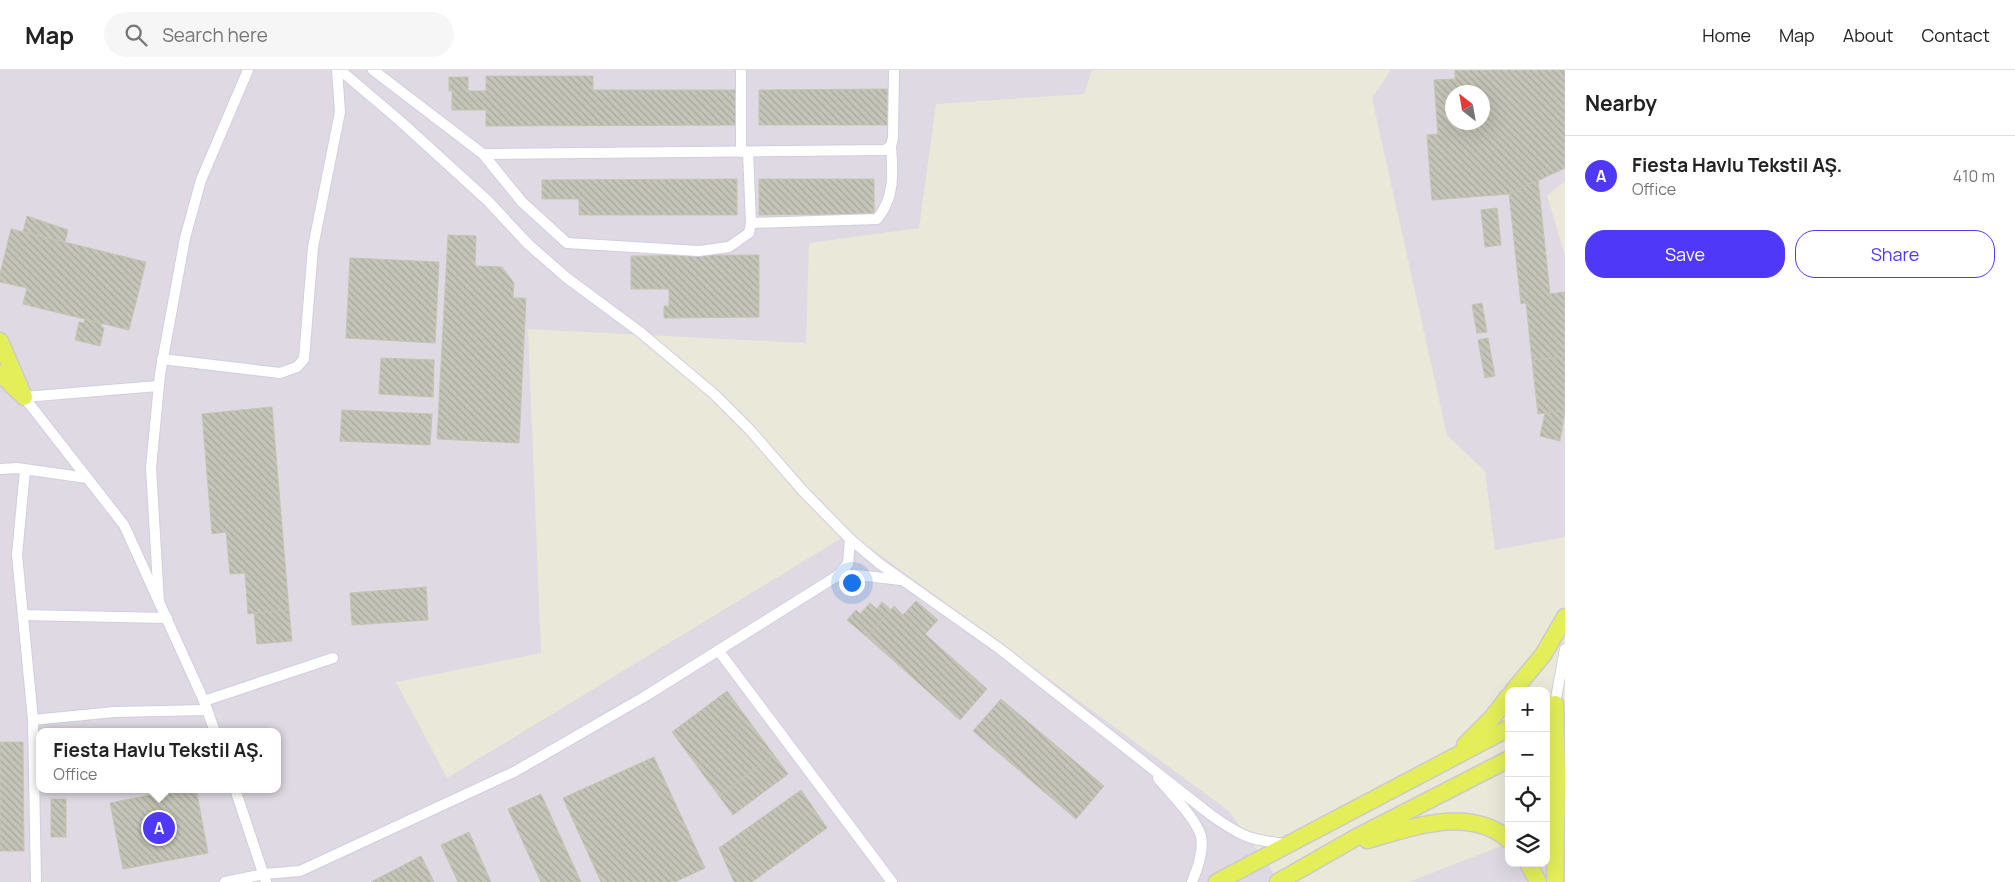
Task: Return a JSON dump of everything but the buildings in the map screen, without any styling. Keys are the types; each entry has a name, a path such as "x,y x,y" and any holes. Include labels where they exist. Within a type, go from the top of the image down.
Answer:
{"main road":[{"path":"0,341 24,397"},
{"path":"0,373 24,397"},
{"path":"1516,687 1543,655 1565,617"},
{"path":"1453,757 1492,718 1505,701"},
{"path":"1555,704 1557,777 1555,882"},
{"path":"1217,882 1505,730"},
{"path":"1278,882 1505,761"},
{"path":"1339,848 1436,823 1460,822 1484,826 1505,838"},
{"path":"1530,867 1538,882"}],"street":[{"path":"159,602 151,468 162,359 184,238 201,180 248,70"},
{"path":"162,359 280,373 298,367 304,359 313,248 340,112 339,70"},
{"path":"339,70 400,120 488,201 528,244 567,278 640,332 714,394 750,430 803,492 850,539 880,564 1000,649 1150,768 1237,833 1257,841 1289,844"},
{"path":"373,70 483,154 522,202 567,243 698,251 718,250 729,247 749,233 751,223 744,152 741,70"},
{"path":"751,223 877,219 884,212 893,181 891,146 894,70"},
{"path":"483,154 885,150 891,146"},
{"path":"24,397 158,386"},
{"path":"24,397 124,525 206,705 214,728"},
{"path":"0,469 25,470 87,478"},
{"path":"25,470 17,555 33,720 36,882"},
{"path":"225,882 266,879 300,871 514,772 644,697 838,576 848,564 850,539"},
{"path":"838,576 904,580"},
{"path":"23,615 167,618"},
{"path":"1555,704 1565,649"},
{"path":"718,650 892,882"},
{"path":"33,720 206,705 333,658"},
{"path":"1150,768 1196,825 1201,838 1200,854 1192,882"},
{"path":"236,793 266,879"}],"shaded area":[{"path":"0,70 1092,70 1084,94 936,104 919,228 809,243 806,343 528,329 541,653 396,682 447,778 850,533 1229,811 1280,882 0,882"},
{"path":"1391,70 1565,70 1565,181 1547,195 1565,256 1565,537 1495,550 1485,471 1447,435 1372,98"},
{"path":"1565,821 1565,882 1409,882 1505,845 1505,867 1550,867 1550,827"}],"place":[{"name":"Fiesta Havlu Tekstil AŞ.","path":"159,828"}]}
